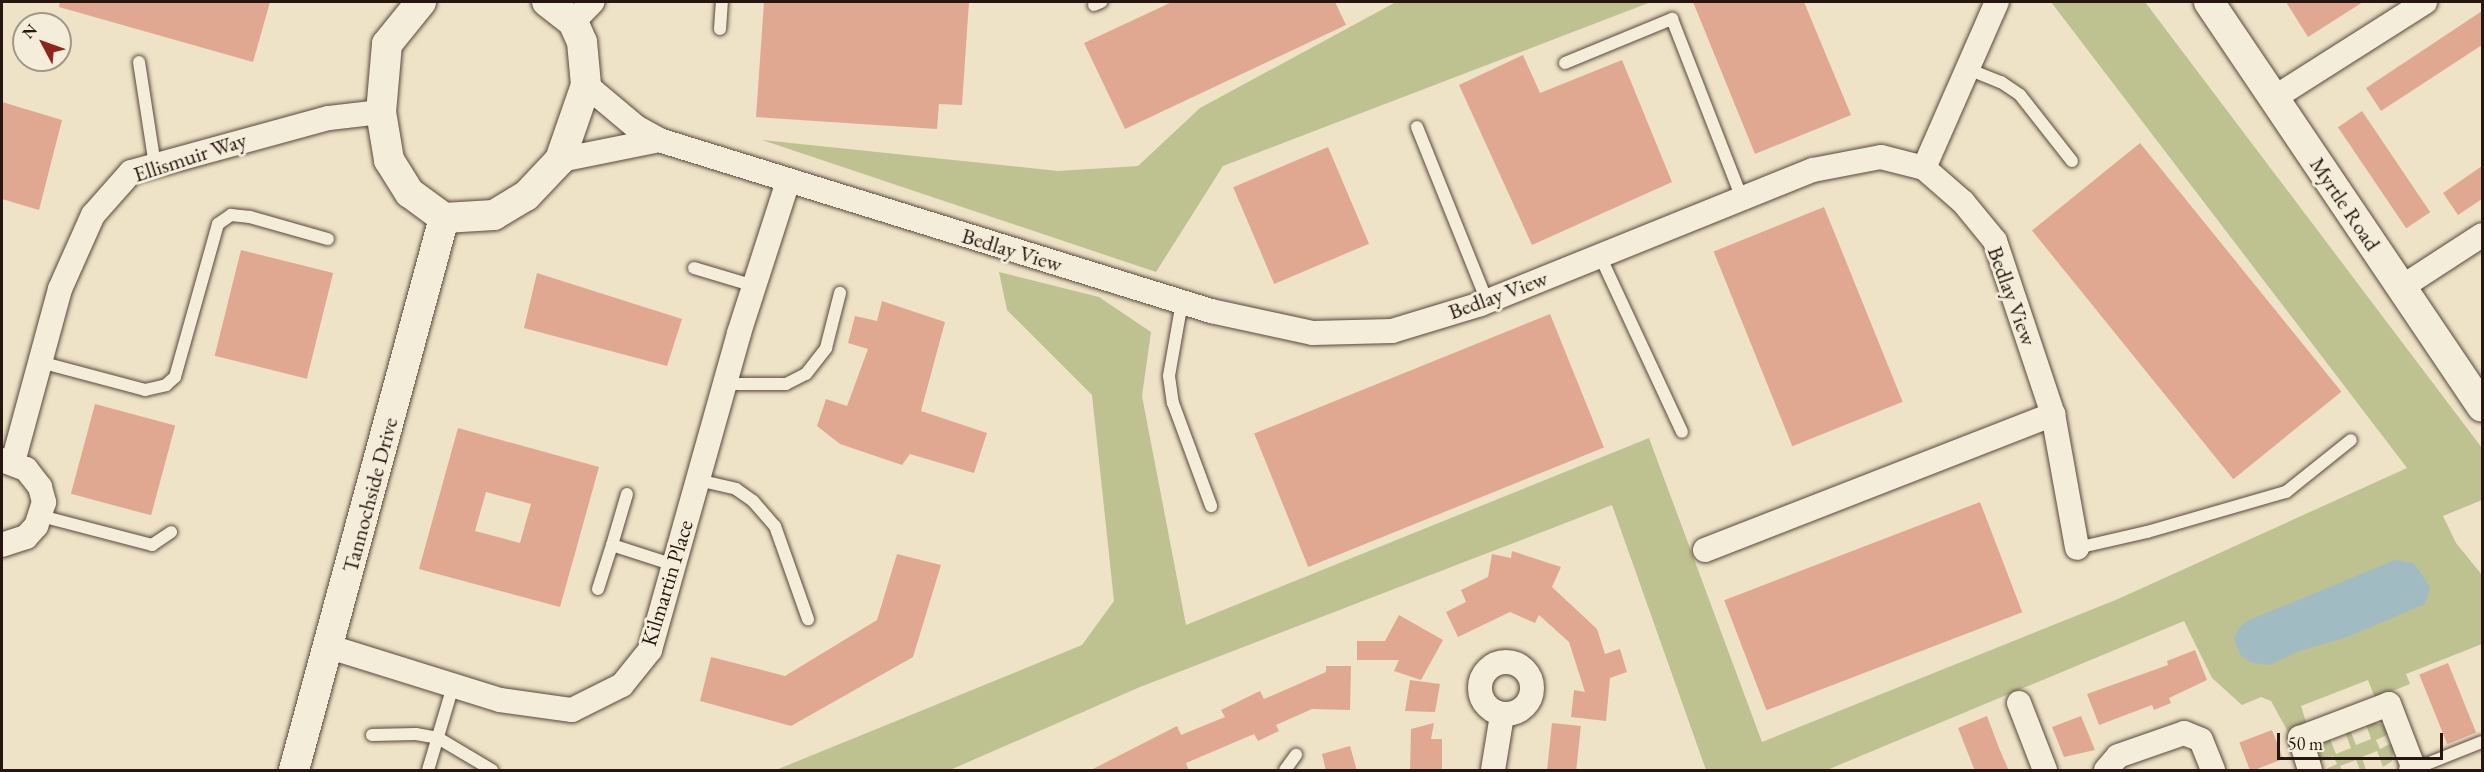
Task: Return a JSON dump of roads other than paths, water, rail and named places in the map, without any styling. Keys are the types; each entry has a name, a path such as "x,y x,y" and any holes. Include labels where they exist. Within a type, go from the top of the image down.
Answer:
{"street":[{"path":"421,2 387,44 381,112 389,160 410,193 444,218 494,215 526,196 560,160 586,85 582,42 583,12 547,2"},
{"path":"1924,168 1997,2"},
{"name":"Myrtle Road","path":"2209,2 2482,406"},
{"path":"2274,98 2425,2"},
{"name":"Bedlay View","path":"586,85 636,127 659,140 1182,302 1313,333 1392,331 1487,301 1813,170 1881,157 1924,168 1963,202 1995,241 2054,414 2077,548"},
{"name":"Ellismuir Way","path":"8,461 40,362 60,289 93,215 130,172 329,118 381,112"},
{"name":"Bedlay View","path":"560,160 600,149 659,140"},
{"name":"Kilmartin Place","path":"330,647 500,700 572,710 622,685 650,650 725,384 788,181"},
{"name":"Tannochside Drive","path":"294,771 330,647 444,218"},
{"path":"2402,287 2482,235"},
{"path":"1705,550 2054,414"},
{"path":"2,545 26,537 41,516 40,487 26,469 8,461"},
{"path":"2019,703 2046,771"},
{"path":"2310,770 2300,738 2389,704 2413,770"},
{"path":"1493,771 1502,715"},
{"path":"2106,771 2118,756 2184,733 2201,740 2213,771"}],"lane":[{"path":"720,29 722,2"},
{"path":"1565,63 1672,19 1742,199"},
{"path":"139,62 155,165"},
{"path":"1968,69 2001,82 2020,95 2072,160"},
{"path":"1417,127 1487,301"},
{"path":"40,362 145,390 166,385 175,377 218,224 231,215 250,217 328,239"},
{"path":"1600,256 1682,432"},
{"path":"694,268 754,286"},
{"path":"725,384 786,384 806,374 826,348 840,293"},
{"path":"1182,302 1171,385 1173,403 1211,506"},
{"path":"2077,548 2147,532 2286,492 2351,440"},
{"path":"698,480 736,489 753,501 775,526 808,619"},
{"path":"598,589 627,494"},
{"path":"41,516 152,545 171,532"},
{"path":"612,545 674,566"},
{"path":"428,771 453,686"},
{"path":"372,735 416,734 438,738 492,771"},
{"path":"2413,770 2482,742"},
{"path":"1286,771 1296,755"}],"water":[{"path":"2395,560 2413,563 2422,574 2430,588 2425,604 2347,637 2299,651 2270,665 2253,663 2241,656 2234,639 2238,629 2247,621"}]}
